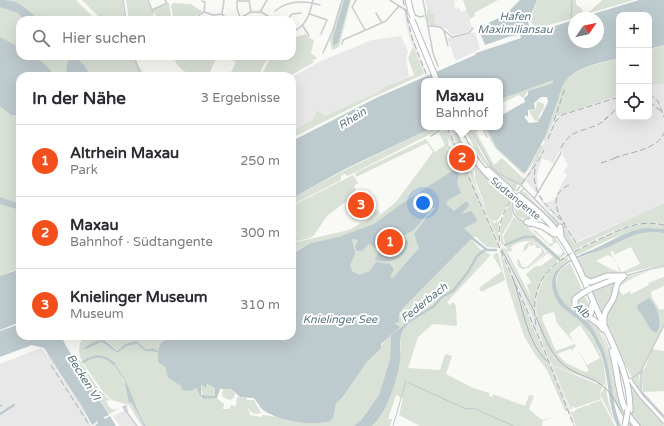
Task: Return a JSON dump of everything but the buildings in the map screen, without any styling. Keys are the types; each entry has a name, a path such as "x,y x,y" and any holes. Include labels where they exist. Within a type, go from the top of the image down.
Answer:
{"highway":[{"path":"407,0 410,13 436,78"},
{"path":"419,36 440,78"},
{"name":"Südtangente","path":"458,130 466,147 496,183 537,210 561,237 619,359 628,388 629,410 626,426"},
{"name":"Südtangente","path":"462,130 471,148 483,165 555,234 571,256"},
{"path":"528,222 535,218 531,210"},
{"path":"528,222 546,227 555,234"},
{"path":"554,228 558,229 560,227 561,237"},
{"name":"Südtangente","path":"574,263 582,276 604,328 625,384 629,410"},
{"path":"582,276 587,281 591,282 610,276 624,276"},
{"path":"604,328 576,308 574,301 577,296 590,289 624,276"},
{"path":"604,328 605,310 613,299 616,283 624,276"},
{"path":"582,312 590,314 592,305"},
{"path":"612,350 618,374 621,403 629,417 637,426"},
{"path":"619,359 630,380"}],"main road":[{"path":"630,380 638,392 664,421"}],"street":[{"path":"123,0 125,16"},
{"path":"148,0 153,11 167,3 165,0"},
{"path":"204,12 213,15 222,14 224,0"},
{"path":"260,12 267,0"},
{"path":"323,53 333,30 342,0"},
{"path":"356,0 352,7 366,30"},
{"path":"390,0 418,16 424,16"},
{"path":"423,0 424,16 429,26 433,53 438,66"},
{"path":"198,16 204,12 205,2 202,1"},
{"path":"239,16 237,1 249,1 251,12"},
{"path":"275,11 287,1 312,1 320,5"},
{"path":"296,30 303,26 310,14 312,1"},
{"path":"342,44 343,40 382,23 392,16 399,6"},
{"path":"244,16 251,12 260,12 268,16"},
{"path":"290,16 292,14 301,13"},
{"path":"376,13 382,23"},
{"path":"310,14 327,20 321,34"},
{"path":"303,26 309,36"},
{"path":"429,26 440,27 450,36 469,34 473,28"},
{"path":"444,30 443,33 448,46"},
{"path":"135,60 140,72"},
{"path":"431,136 441,130"},
{"path":"472,130 490,165 498,173 524,188 533,200 559,222 560,227"},
{"path":"484,130 487,137"},
{"path":"533,200 561,153"},
{"path":"524,188 513,202 512,208 516,217 528,222"},
{"path":"624,276 664,265"},
{"path":"630,380 641,371 664,325"},
{"path":"641,371 642,392 664,416"},
{"path":"127,411 137,426"}],"shaded area":[{"path":"0,0 76,0 92,16 16,16 16,60 135,60 142,72 16,72 16,270 0,276"},
{"path":"82,0 122,0 124,16 98,16"},
{"path":"126,0 147,0 154,15 151,16 128,16"},
{"path":"342,0 351,0 339,47 332,50 330,40"},
{"path":"425,0 459,0 454,1 455,9 459,8 461,12 467,10 472,28 470,32 451,35 447,29 436,26 434,13 431,14 430,8 427,8"},
{"path":"463,0 498,0 474,13 475,16 470,19"},
{"path":"537,0 576,0 576,4 582,9 583,12 568,12 568,19 542,27 533,25 530,21"},
{"path":"602,0 634,0 593,12 589,12"},
{"path":"169,3 171,16 156,16 153,10"},
{"path":"173,3 191,4 203,12 196,16 173,16 171,6"},
{"path":"430,8 431,14 434,13 436,26 431,26 427,21 427,10"},
{"path":"406,14 418,53 426,72 423,73 410,39 404,15"},
{"path":"475,32 480,49 456,61 447,38"},
{"path":"306,34 314,40 311,53 317,58 312,61 314,62 296,72 263,72 269,60 296,60 296,37"},
{"path":"401,36 408,51 406,58 409,76 386,86 378,92 323,116 318,112 312,120 296,129 296,75 321,61 372,40"},
{"path":"664,45 664,83 652,85 652,84 652,49"},
{"path":"413,47 424,74 369,99 296,136 296,129 312,120 318,111 324,116 378,92 386,86 414,75 408,58"},
{"path":"616,59 616,96 555,117 545,141 544,140 563,85 573,74 596,64"},
{"path":"175,60 215,60 210,72 186,72 179,67"},
{"path":"233,60 266,60 260,72 231,72 236,62"},
{"path":"551,79 554,80 553,83 528,91 523,98 519,95 503,103 503,98"},
{"path":"664,83 664,203 576,242 577,245 575,245 560,222 551,215 553,213 551,210 550,212 545,207 538,196 540,195 545,203 554,200 567,174 563,172 568,165 562,153 559,152 553,163 542,158 537,174 538,191 536,193 526,181 522,185 539,159 540,151 553,124 562,95 556,118 565,113 616,96 616,120 652,120 652,85"},
{"path":"537,101 544,104 544,108 538,117 540,118 539,121 535,121 529,111 536,109"},
{"path":"428,130 438,130 348,176 345,174 341,176 341,180 296,203 296,196 347,169"},
{"path":"447,130 451,130 501,247 499,248"},
{"path":"447,130 456,150 448,138 448,144 452,151 445,147 460,163 462,162 499,248 487,247 475,236 472,240 480,249 491,255 447,302 450,305 453,302 456,306 457,326 433,324 418,337 408,368 440,370 445,354 452,356 446,374 473,388 489,393 489,396 493,397 493,394 525,406 529,395 534,396 529,409 542,420 552,417 543,421 542,426 420,426 399,415 403,399 396,395 388,419 392,419 390,426 372,426 384,409 394,385 397,373 400,339 391,336 390,359 379,395 362,419 354,426 146,426 120,372 115,365 144,426 142,426 129,405 112,400 104,393 80,357 79,350 82,340 101,340 82,350 83,351 102,342 117,353 127,346 137,344 145,351 158,352 159,359 165,367 168,378 189,391 197,388 202,399 217,398 224,404 223,409 229,409 231,405 236,406 237,397 247,398 247,400 254,400 261,413 257,414 251,412 248,408 250,415 261,417 262,415 271,416 320,423 329,422 336,403 342,398 367,362 390,335 303,247 296,251 296,242 349,230 363,222 365,225 364,222 369,219 367,216 378,210 380,214 371,222 396,202 433,152 427,143 356,177 355,173 426,139 435,152 445,145 439,133"},
{"path":"451,130 456,130 463,145 477,166 475,167 470,159 464,160"},
{"path":"465,130 470,130 487,161 498,172 517,183 516,192 483,162"},
{"path":"472,130 479,130 476,132 494,165 502,158 523,178 526,177 535,161 524,175 495,148 485,130 487,130 494,143 527,171 541,145 543,146 536,164 522,185 500,173 490,164"},
{"path":"478,167 512,198 498,220 494,221 490,218 494,223 500,220 498,231 501,247 469,172 473,171 476,186 488,213 475,179 475,169"},
{"path":"353,175 358,183 354,186 356,190 348,197 349,199 327,216 314,235 310,238 296,241 296,204"},
{"path":"525,192 536,204 558,223 559,227 556,227 520,194"},
{"path":"513,199 511,207 513,217 502,235 504,244 502,246 500,233 502,221 506,210"},
{"path":"515,200 534,217 528,221 517,216 513,207"},
{"path":"664,203 664,224 640,223 628,226 606,234 572,251 561,232 560,222 575,245 576,243"},
{"path":"514,217 526,223 529,229 557,255 558,254 560,256 563,252 557,242 552,245 554,247 550,246 531,229 536,231 549,244 553,243 552,238 540,229 531,226 531,228 529,228 528,224 542,227 547,230 559,242 566,254 551,268 540,284 535,304 536,324 516,278 533,311 534,310 503,247 506,249 531,298 527,285 531,282 526,274 536,266 541,266 553,257 548,253 526,271 547,252 539,244 525,241 511,247 512,251 508,252 503,237"},
{"path":"646,222 664,225 645,223 631,226 572,251 621,228"},
{"path":"647,223 664,225 664,229 652,228 629,232 575,256 573,252 626,227"},
{"path":"650,232 664,233 664,264 623,274 620,269 622,275 593,281 586,280 577,259 601,250 627,237","holes":["631,247 640,264 622,272 616,263 620,272 596,261 608,255 614,258 610,252 613,251 614,255"]},
{"path":"529,242 534,243 538,245 541,248 536,248 535,244 531,246 529,243 528,248 524,251 530,253 523,251 525,245"},
{"path":"503,247 534,309 537,293 545,275 555,263 566,256 557,262 544,279 538,295 535,313 550,347 558,359 571,370 596,381 595,382 568,371 577,374 566,368 554,356 536,319 540,335 552,363 561,369 554,366 576,426 574,426 549,363 541,355 532,341 512,279 500,249","holes":["517,281 534,311 535,322 534,322","519,296 547,360 536,345"]},
{"path":"541,248 545,253 528,268 522,269 518,266 517,259 519,259 522,267 527,267 542,252"},
{"path":"499,249 512,279 532,341 541,355 549,363 568,411 565,411 547,370 534,353 524,336 507,284"},
{"path":"495,253 498,253 505,280 481,292 479,288 502,271 493,256"},
{"path":"567,255 568,260 560,267 553,280 556,297 566,310 584,324 597,345 604,365 607,396 614,422 600,394 601,399 575,408 573,406 571,410 553,366 597,384 598,382 574,372 580,375 563,370 554,365 549,358 540,332 536,307 542,284 556,264","holes":["554,312 557,323 574,343 569,334 580,325 600,358 587,365 576,347 589,371 585,372 566,363 557,354 570,349 572,350 576,346 575,344 556,351 542,319 543,315","548,343 557,358 570,370 565,367 554,356","604,383 605,387 600,393"]},
{"path":"570,263 583,291 574,297 573,306 596,323 612,361 616,395 614,365 597,323 614,359 619,396 623,410 627,418 634,426 624,415 617,396 624,416 611,393 604,353 599,339 583,319 566,305 558,293 556,287 560,271 563,267"},
{"path":"664,266 664,268 652,270 635,277 619,286 618,290 623,295 630,291 631,294 649,285 648,283 664,277 664,286 651,292 652,298 660,310 664,309 664,324 639,376 641,390 664,417 664,419 640,392 622,359 630,378 606,324 604,314 617,286 624,278","holes":["647,299 658,315 659,320 656,333 638,310 638,304"]},
{"path":"608,277 618,279 614,295 603,317 586,281"},
{"path":"518,292 547,360 536,345 532,336"},
{"path":"584,294 591,309 588,313 576,306 578,297"},
{"path":"101,340 165,340 160,344 158,351 153,348 146,349 136,341 125,344 117,351 107,341"},
{"path":"41,348 50,356 83,408 91,426 0,426 0,364"},
{"path":"652,349 664,351 664,391 643,392 641,371 645,368"},
{"path":"77,356 100,391 110,400 106,401 110,408 115,410 121,408 109,414 73,357 78,360"},
{"path":"626,373 639,395 662,421 664,426 637,426 631,419 632,409"},
{"path":"207,384 215,388 215,396 202,395 201,385 203,385 205,389"},
{"path":"223,388 232,390 235,394 234,398 230,400 223,397"},
{"path":"601,400 615,426 576,426 571,411 574,412 575,410 587,405 589,406 590,404"},
{"path":"125,410 136,426 120,426 113,416"}],"water":[{"path":"0,0 12,1 26,8 35,16 21,16 18,13 0,7"},
{"path":"344,0 350,0 338,43 333,46 333,38"},
{"name":"Hafen Maximiliansau","path":"520,0 537,0 528,22 530,29 542,30 568,22 568,48 604,48 604,12 600,12 639,0 664,0 664,45 652,48 652,12 616,12 616,59 580,70 567,79 563,85 545,137 526,172 523,172 497,148 487,130 503,130 503,114 525,102 524,98 528,95 528,91 553,83 553,80 503,98 503,78 422,78 475,55 476,53 521,38 520,35 511,36 485,45 478,28 505,15","holes":["541,97 547,97 548,102 538,122 529,123 525,118 525,115 528,117 528,110 535,109 534,103"]},
{"path":"0,37 16,46 16,60 40,60 51,72 16,72 16,115 11,115 0,106"},
{"path":"68,60 78,60 88,72 67,72 66,70"},
{"name":"Rhein","path":"421,78 421,130 428,130 347,168 296,196 296,139 376,98"},
{"name":"Knielinger See","path":"455,169 459,173 457,183 461,193 448,200 446,204 454,211 465,202 468,202 469,206 461,214 471,211 477,219 476,222 464,228 473,237 402,309 399,314 399,322 394,323 400,327 381,344 381,348 367,362 342,398 336,403 333,418 329,422 303,423 286,420 263,410 253,398 240,397 231,389 220,389 217,398 203,399 197,388 190,391 182,390 181,386 168,378 165,367 158,362 158,352 145,351 137,344 127,346 117,353 102,342 82,351 90,344 101,340 107,342 117,351 125,344 136,341 146,349 153,348 158,351 160,344 165,340 296,340 296,252 311,243 339,237 374,224","holes":["432,208 436,208 414,234 419,248 393,278 390,276 394,270 390,264 376,262 370,271 359,275 352,271 350,265 355,254 352,239 358,240 355,247 357,251 362,251 369,244 376,248 387,237 405,235 414,230","207,384 215,388 215,396 201,395 201,385 203,385 205,389"]},
{"path":"0,197 16,203 16,209 0,204"},
{"path":"647,228 664,229 664,233 654,232 638,234 572,261 560,270 557,276 556,284 560,298 569,308 590,325 603,348 609,370 614,404 621,426 617,426 611,406 602,356 598,347 586,327 564,309 558,302 553,290 552,281 555,273 561,266 569,261 627,233"},
{"path":"394,238 403,238 408,241 405,252 397,259 386,261 375,260 382,245"},
{"path":"16,270 16,324 0,330 0,276"},
{"path":"649,298 655,305 659,320 656,333 651,330 637,308 638,304"},
{"name":"Becken VI","path":"16,325 16,340 63,340 109,415 105,417 103,415 105,419 110,416 116,426 94,426 98,423 96,419 97,422 92,425 83,408 44,348 32,345 0,357 0,331"},
{"path":"400,328 403,330 400,341 400,361 394,387 387,404 378,420 372,426 354,426 362,419 379,395 390,359 391,336"},
{"path":"113,363 124,377 146,426 144,426 132,403 129,402 124,380"}],"waterway":[{"path":"571,12 572,0"},
{"name":"Federbach","path":"505,245 524,237 534,237 559,259"},
{"name":"Federbach","path":"472,238 487,250 496,250"},
{"name":"Federbach","path":"400,331 408,322 434,306 442,297 453,291 468,272 477,256 486,249"},
{"name":"Federbach","path":"83,362 95,357 103,357 107,358 114,364"},
{"path":"393,426 406,381"},
{"path":"409,383 466,409 473,408 514,426"},
{"name":"Federbach","path":"0,414 14,405"}],"tram line":[{"path":"502,250 534,311"},
{"path":"512,276 529,332 534,343 547,361"},
{"path":"536,317 554,355 566,367 594,380 605,388 613,397 627,422 631,426"}],"railway":[{"path":"403,0 412,38 428,78"},
{"path":"554,121 565,88"},
{"path":"652,96 658,101 664,117"},
{"path":"548,139 555,122 562,115 616,98"},
{"path":"652,104 661,111"},
{"path":"604,120 616,110"},
{"path":"561,148 571,135 596,126 608,117"},
{"path":"448,130 545,352 574,426"},
{"path":"614,158 649,147 660,139 664,133"},
{"path":"500,241 499,229 507,206 544,150"},
{"path":"601,163 619,157"},
{"path":"535,169 534,178 536,187 542,200 565,224"},
{"path":"569,185 561,191 557,197 556,205 562,221 576,243"},
{"path":"536,325 535,307 537,292 542,280 550,269 560,260 615,232 631,226 647,223 664,225"},
{"path":"51,365 90,426"}],"place":[{"name":"Maxau","path":"462,158"},
{"name":"Knielinger Museum","path":"361,205"},
{"name":"Altrhein Maxau","path":"390,242"}],"water label":[{"name":"Alb","path":"582,310"}]}
